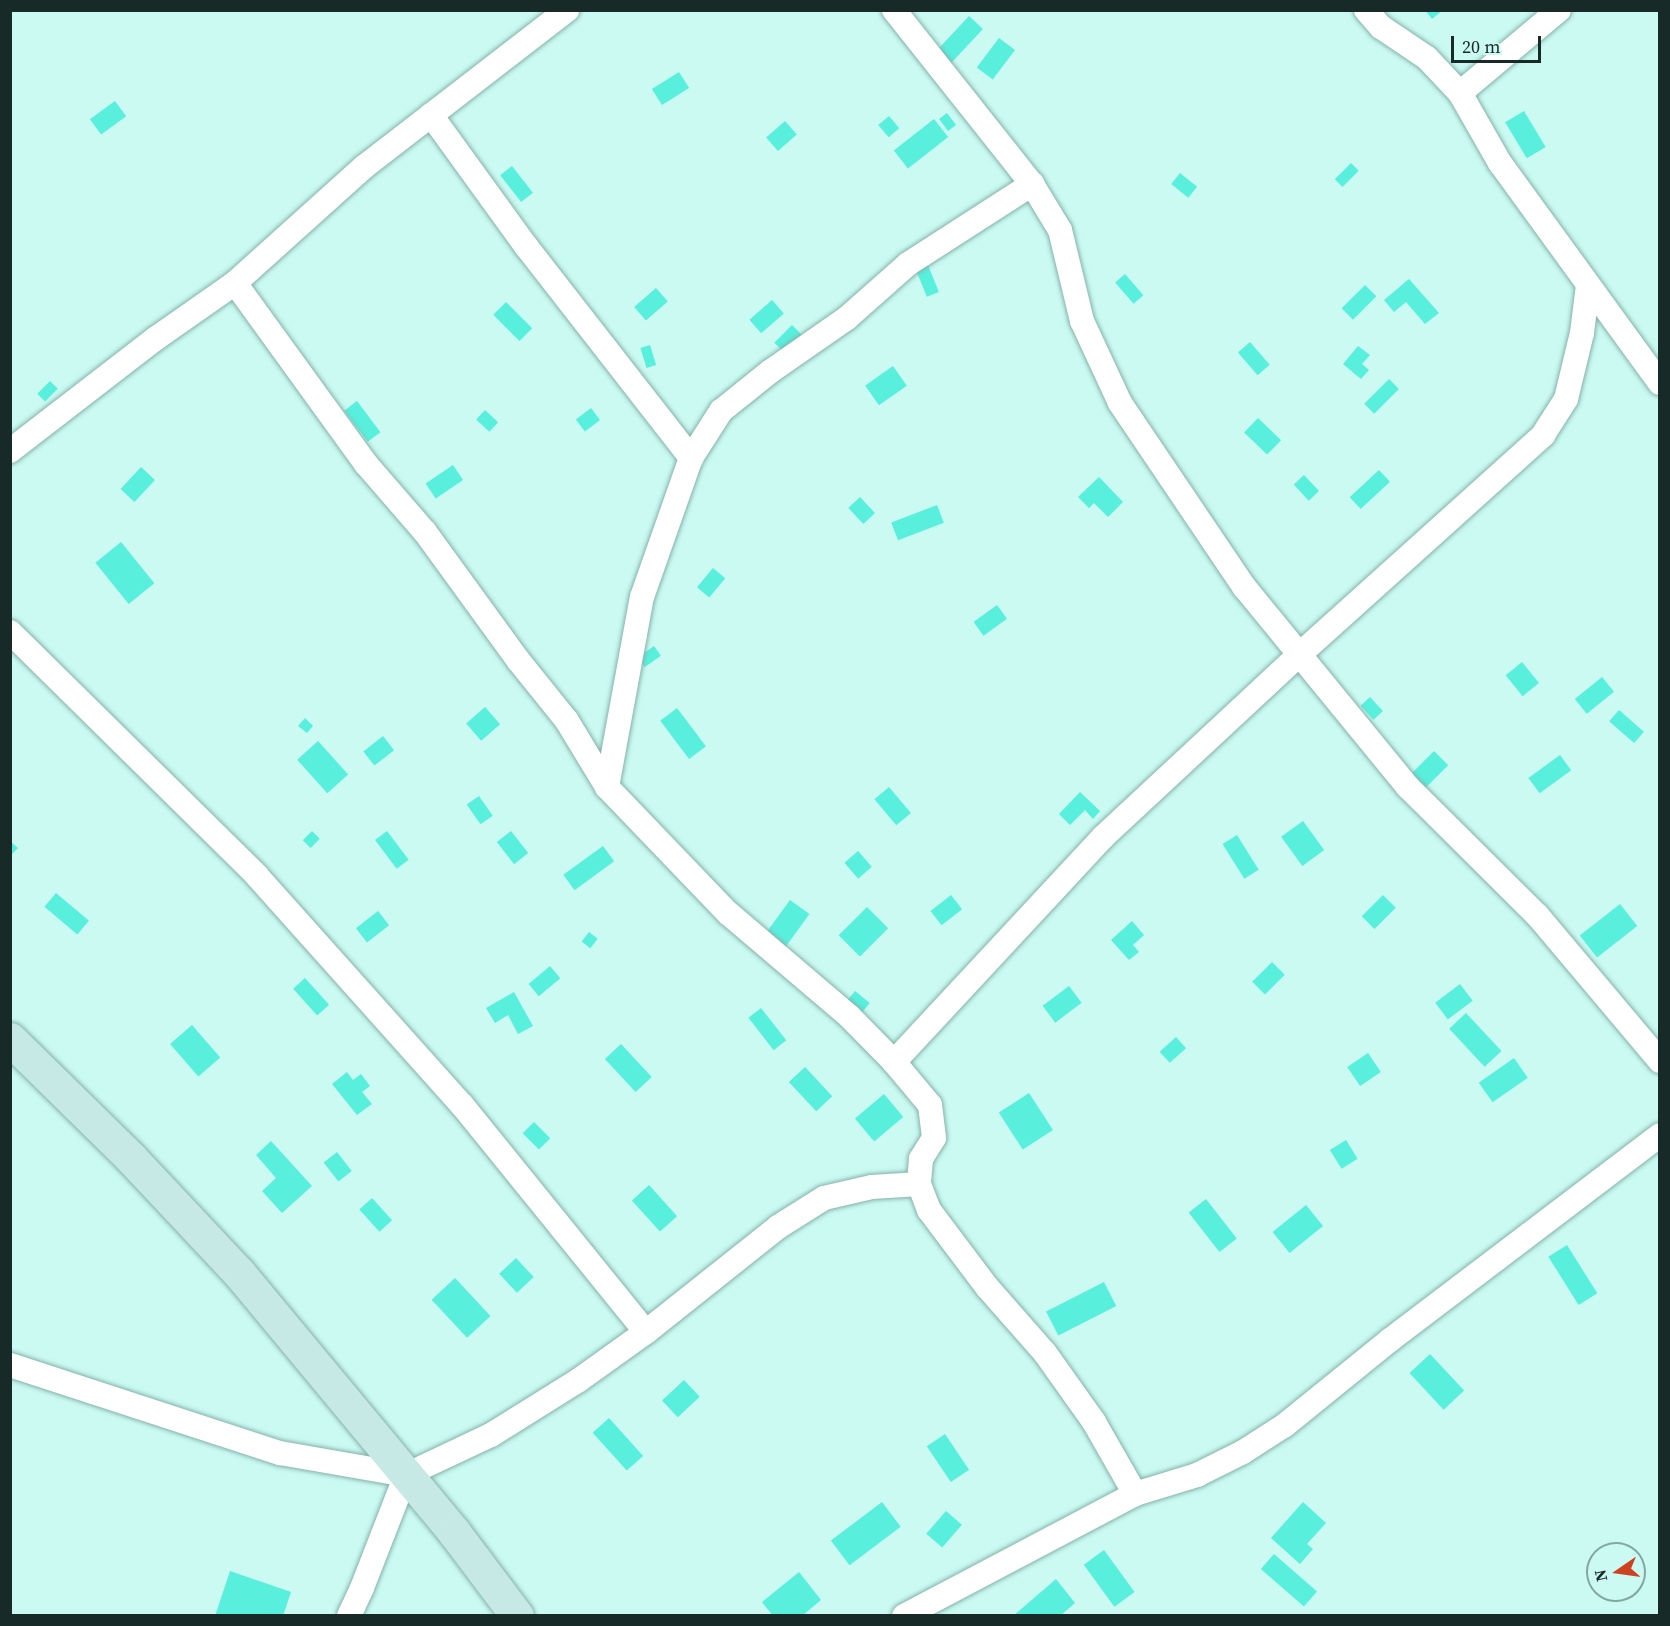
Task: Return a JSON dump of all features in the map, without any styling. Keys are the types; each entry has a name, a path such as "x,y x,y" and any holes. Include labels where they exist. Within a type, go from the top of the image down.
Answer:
{"street":[{"path":"10,451 155,339 235,283 364,167 567,10"},
{"path":"894,10 1032,184 1060,230 1082,321 1120,403 1245,588 1408,787 1537,915 1659,1061"},
{"path":"1366,10 1381,27 1427,58 1460,93 1500,163 1659,383"},
{"path":"1460,93 1559,10"},
{"path":"431,115 526,246 692,458"},
{"path":"607,787 642,597 692,458 722,411 771,371 847,318 908,264 1032,184"},
{"path":"235,283 366,464 425,532 518,660 567,721 607,787 728,914 841,1008 894,1062 930,1105 934,1138 921,1159 919,1184 929,1210 987,1287 1057,1370 1094,1422 1135,1494"},
{"path":"894,1062 1103,837 1299,655 1543,435 1566,399 1582,333 1588,285"},
{"path":"10,632 257,876 462,1106 646,1332"},
{"path":"10,1039 131,1158 239,1273 454,1532 517,1616"},
{"path":"904,1616 1135,1494 1197,1475 1243,1452 1285,1425 1390,1340 1659,1135"},
{"path":"10,1365 280,1454 406,1475 491,1436 579,1380 646,1332 777,1227 824,1198 872,1187 919,1184"},
{"path":"349,1616 406,1475"}],"building":[{"path":"1425,10 1443,10 1432,19"},
{"path":"969,16 983,29 949,66 935,53"},
{"path":"999,38 1015,50 993,80 977,68"},
{"path":"679,72 689,88 662,105 652,89"},
{"path":"115,101 126,116 101,135 90,119"},
{"path":"1524,111 1546,147 1527,158 1505,122"},
{"path":"947,113 956,125 948,131 939,119"},
{"path":"889,116 899,128 889,137 878,125"},
{"path":"934,119 948,137 908,169 894,150"},
{"path":"785,121 797,135 778,151 766,137"},
{"path":"1351,163 1359,171 1343,187 1335,179"},
{"path":"512,166 533,193 521,202 500,175"},
{"path":"1180,173 1197,187 1188,198 1171,184"},
{"path":"928,265 939,292 927,297 916,270"},
{"path":"1125,274 1143,295 1134,304 1115,283"},
{"path":"1409,279 1439,313 1425,324 1406,302 1394,312 1384,300"},
{"path":"1365,285 1376,296 1353,320 1342,308"},
{"path":"656,288 668,302 646,321 634,307"},
{"path":"772,300 784,314 761,333 749,320"},
{"path":"506,302 532,328 519,341 493,315"},
{"path":"792,325 802,335 784,353 774,343"},
{"path":"1250,342 1270,365 1258,375 1238,352"},
{"path":"650,345 656,365 647,368 640,348"},
{"path":"1358,346 1370,355 1362,364 1369,370 1361,379 1343,364"},
{"path":"893,366 907,386 879,405 865,386"},
{"path":"1389,379 1399,389 1374,414 1364,404"},
{"path":"50,381 58,389 45,402 37,394"},
{"path":"357,401 380,432 368,442 344,411"},
{"path":"591,408 600,420 585,431 576,419"},
{"path":"485,410 498,422 489,432 476,420"},
{"path":"1258,418 1281,440 1267,455 1244,432"},
{"path":"453,465 463,480 436,498 426,483"},
{"path":"141,467 155,480 134,502 121,489"},
{"path":"1379,470 1390,482 1361,509 1350,497"},
{"path":"1304,475 1319,491 1309,501 1294,485"},
{"path":"1099,477 1123,502 1108,517 1094,503 1089,508 1078,497"},
{"path":"860,497 875,513 863,524 848,508"},
{"path":"937,505 944,523 898,540 891,523"},
{"path":"121,542 154,583 129,604 95,563"},
{"path":"713,568 725,578 709,597 697,587"},
{"path":"997,605 1007,619 984,636 974,622"},
{"path":"654,646 661,656 644,667 638,657"},
{"path":"1522,662 1539,683 1523,696 1506,675"},
{"path":"1602,677 1614,692 1587,714 1575,699"},
{"path":"1370,697 1383,711 1373,720 1360,706"},
{"path":"485,707 500,724 481,741 466,723"},
{"path":"677,708 706,746 689,759 660,721"},
{"path":"1619,710 1644,732 1634,743 1609,721"},
{"path":"305,718 313,726 307,733 298,726"},
{"path":"383,736 394,750 374,766 363,751"},
{"path":"318,741 348,774 327,793 297,760"},
{"path":"1434,751 1448,765 1419,794 1405,780"},
{"path":"1560,755 1571,770 1540,793 1528,778"},
{"path":"889,787 911,813 896,825 874,799"},
{"path":"1080,792 1100,811 1093,819 1085,810 1070,825 1059,814"},
{"path":"479,796 493,816 480,824 467,805"},
{"path":"1303,821 1324,850 1302,866 1281,837"},
{"path":"312,831 320,839 311,848 303,840"},
{"path":"387,831 409,860 397,869 375,840"},
{"path":"511,831 528,853 514,864 497,842"},
{"path":"1237,835 1259,870 1244,879 1223,844"},
{"path":"10,841 18,848 10,856"},
{"path":"603,846 614,861 575,890 563,875"},
{"path":"858,851 872,867 858,879 844,863"},
{"path":"56,893 89,921 77,934 44,907"},
{"path":"951,895 962,909 942,925 931,911"},
{"path":"1383,895 1396,908 1375,929 1362,916"},
{"path":"790,900 809,914 785,948 765,934"},
{"path":"1620,904 1637,926 1597,957 1580,935"},
{"path":"867,907 888,928 860,956 839,935"},
{"path":"378,911 389,925 367,942 356,928"},
{"path":"1132,921 1144,935 1133,945 1139,952 1129,960 1111,940"},
{"path":"589,932 598,939 590,948 582,941"},
{"path":"1272,962 1285,975 1265,995 1252,982"},
{"path":"550,966 560,978 539,996 529,984"},
{"path":"305,978 329,1005 317,1015 293,989"},
{"path":"1460,984 1473,1001 1448,1019 1435,1003"},
{"path":"1069,986 1082,1003 1055,1023 1043,1006"},
{"path":"855,991 870,1003 862,1013 847,1001"},
{"path":"514,992 533,1026 518,1034 508,1015 495,1023 486,1008"},
{"path":"761,1008 786,1040 774,1050 748,1018"},
{"path":"1466,1013 1501,1051 1485,1067 1449,1029"},
{"path":"192,1025 220,1057 198,1076 170,1044"},
{"path":"1176,1037 1186,1048 1170,1063 1160,1052"},
{"path":"621,1044 652,1077 636,1092 605,1059"},
{"path":"1368,1053 1381,1072 1360,1086 1347,1067"},
{"path":"1514,1058 1528,1078 1493,1102 1479,1083"},
{"path":"805,1067 832,1096 816,1111 789,1082"},
{"path":"347,1072 353,1080 361,1074 370,1086 362,1092 372,1104 357,1115 332,1084"},
{"path":"1029,1093 1053,1130 1023,1150 999,1113"},
{"path":"884,1094 903,1117 874,1141 855,1118"},
{"path":"534,1122 550,1138 539,1150 523,1133"},
{"path":"1346,1140 1358,1159 1342,1169 1330,1150"},
{"path":"271,1141 312,1186 282,1213 262,1191 276,1178 256,1155"},
{"path":"337,1152 352,1171 338,1181 324,1162"},
{"path":"649,1185 677,1216 660,1232 632,1200"},
{"path":"372,1198 392,1220 379,1232 359,1209"},
{"path":"1206,1199 1237,1238 1219,1252 1189,1213"},
{"path":"1306,1205 1323,1226 1290,1253 1273,1232"},
{"path":"1567,1245 1597,1293 1579,1305 1548,1257"},
{"path":"516,1258 534,1277 517,1293 499,1274"},
{"path":"455,1278 490,1316 467,1338 432,1300"},
{"path":"1104,1282 1116,1306 1058,1336 1046,1312"},
{"path":"1430,1354 1464,1391 1444,1410 1410,1373"},
{"path":"684,1380 700,1397 678,1417 662,1400"},
{"path":"609,1418 643,1456 627,1471 593,1433"},
{"path":"945,1434 969,1470 951,1482 927,1446"},
{"path":"882,1502 901,1527 850,1565 831,1541"},
{"path":"1303,1502 1326,1523 1307,1544 1313,1549 1300,1564 1271,1538"},
{"path":"946,1511 962,1525 942,1547 926,1534"},
{"path":"1104,1550 1135,1592 1114,1607 1084,1565"},
{"path":"1274,1554 1317,1591 1304,1606 1261,1569"},
{"path":"230,1571 291,1592 283,1616 215,1616"},
{"path":"799,1572 821,1600 802,1616 773,1616 762,1602"},
{"path":"1056,1579 1075,1603 1060,1616 1013,1616"}]}
